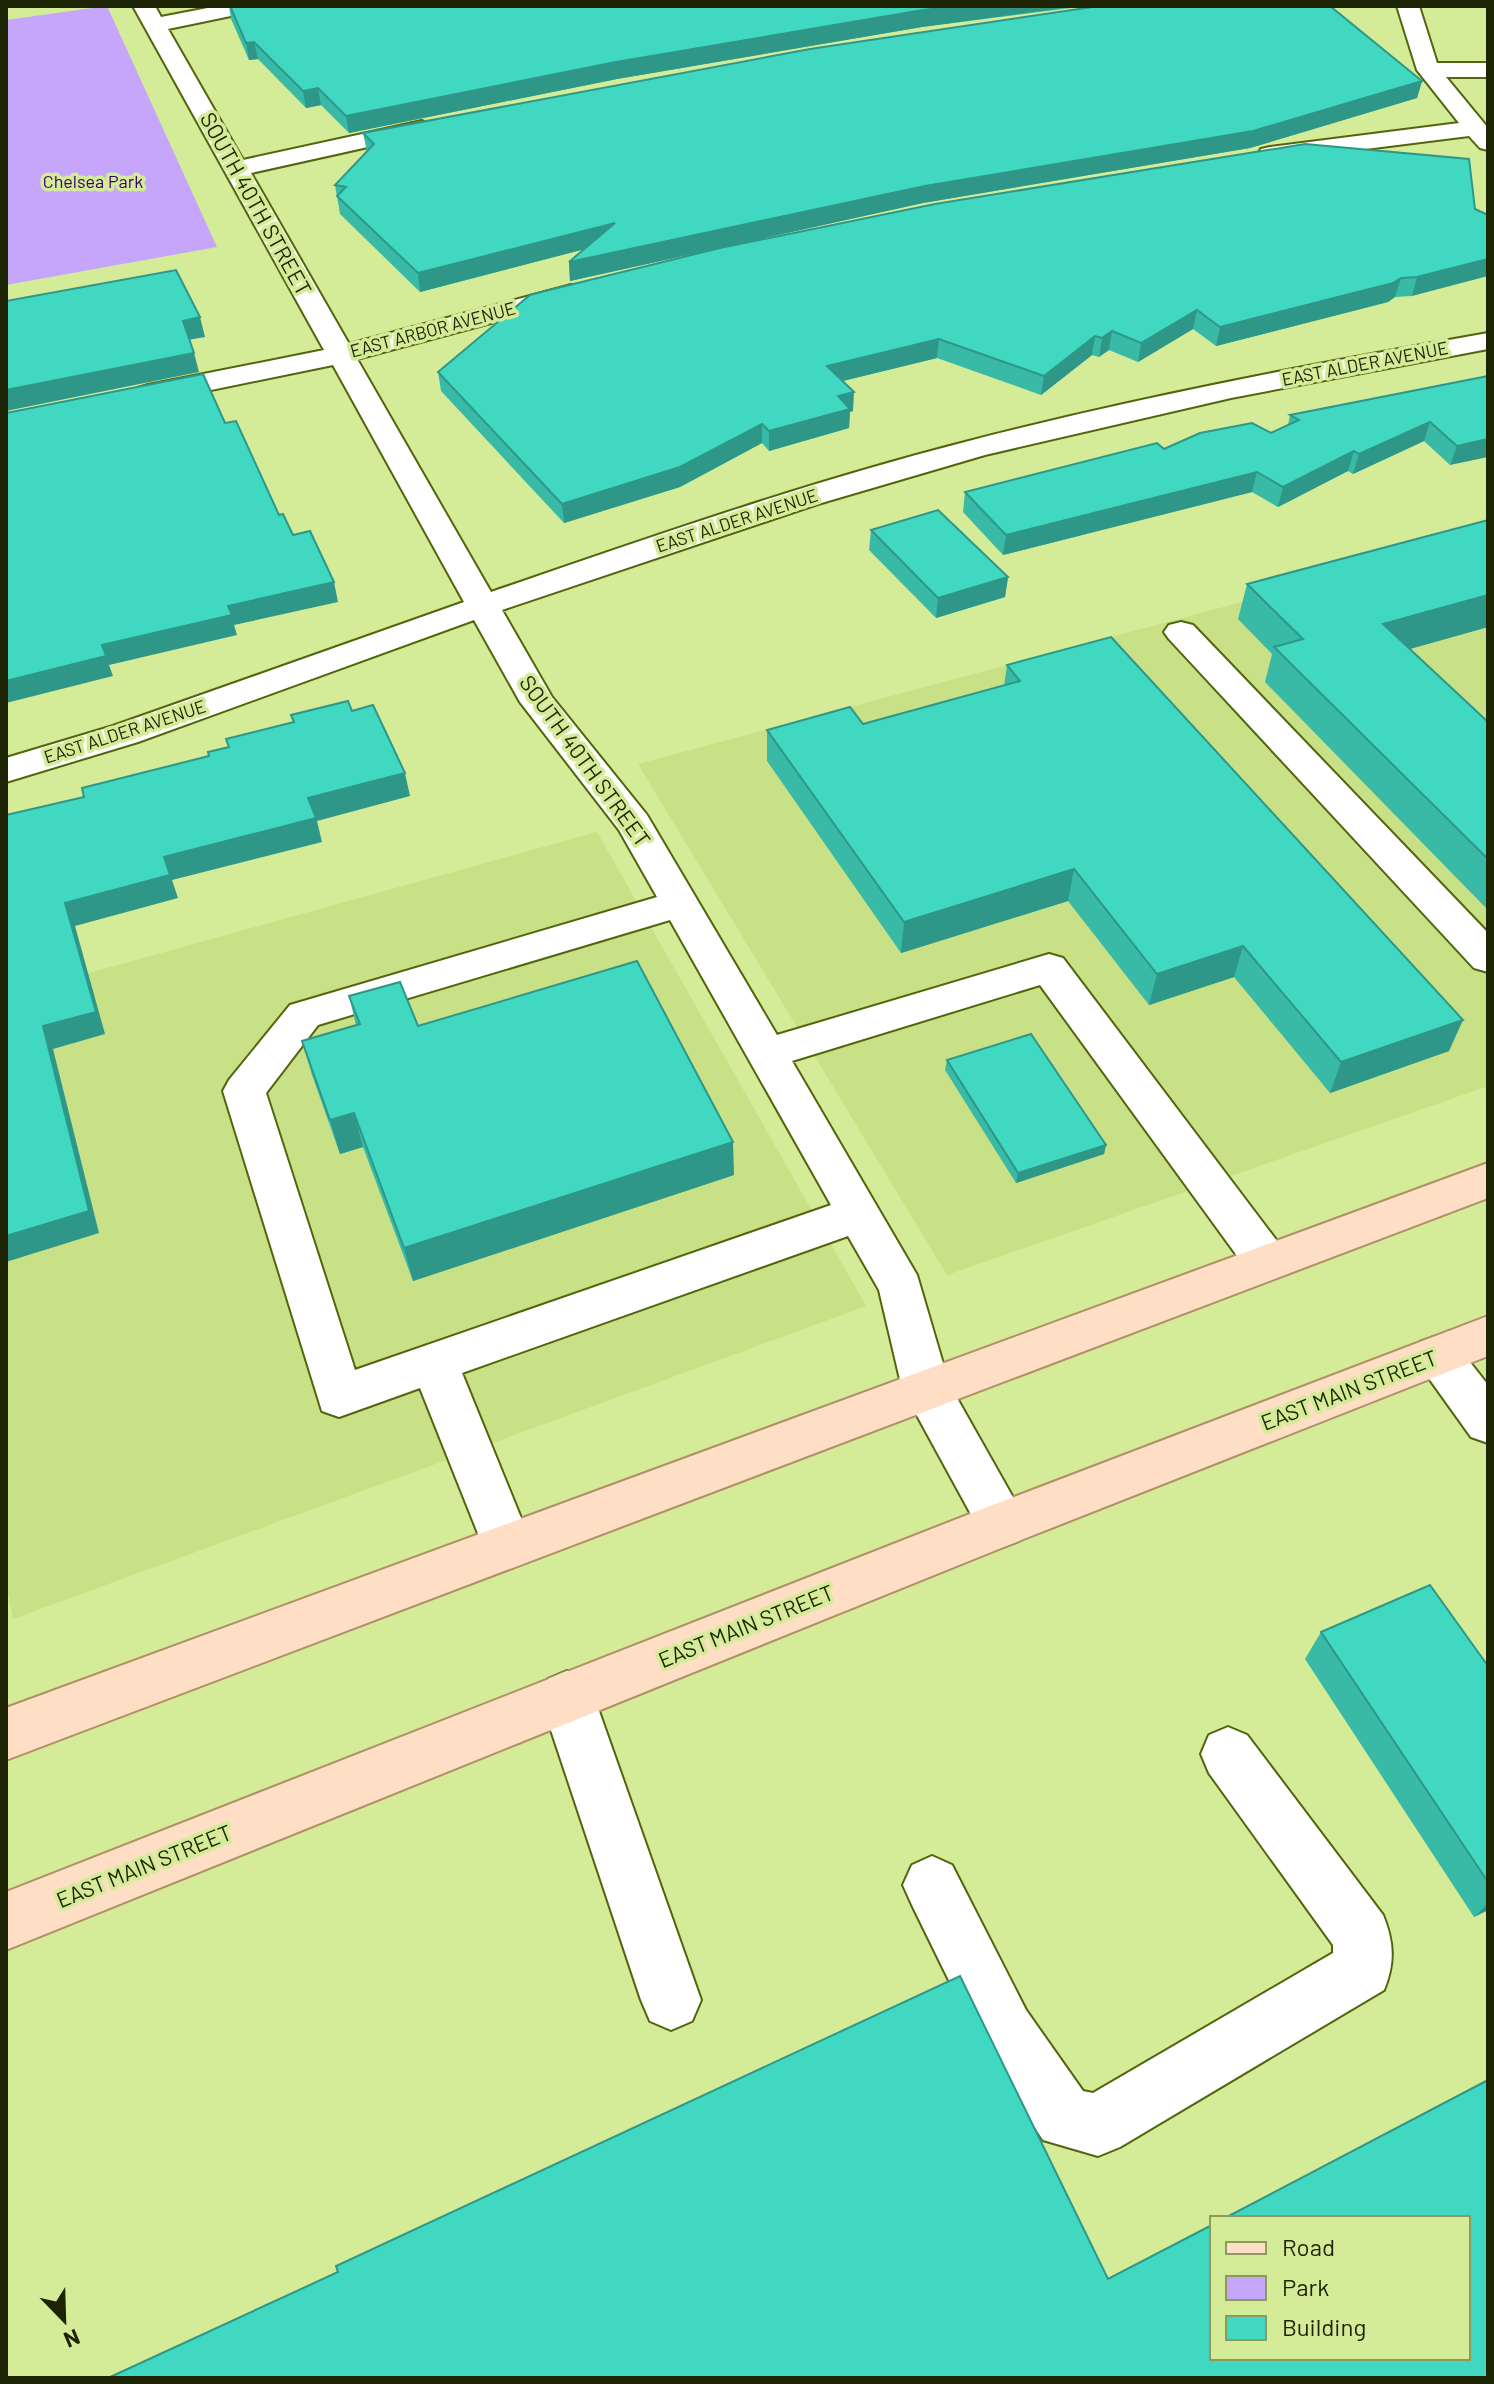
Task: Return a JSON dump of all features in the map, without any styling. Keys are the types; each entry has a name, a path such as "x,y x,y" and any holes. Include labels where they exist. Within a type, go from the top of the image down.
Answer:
{"main road":[{"path":"6,1734 1488,1180"},
{"name":"EAST MAIN STREET","path":"6,1921 1003,1524 1488,1336"}],"street":[{"path":"149,15 250,6"},
{"path":"1408,6 1428,70 1481,135"},
{"name":"SOUTH 40TH STREET","path":"149,15 537,702 634,824 901,1288 926,1388 1003,1524"},
{"path":"1428,70 1488,70"},
{"path":"237,169 444,123"},
{"path":"1243,158 1481,135"},
{"name":"EAST ARBOR AVENUE","path":"128,398 341,355 594,286"},
{"name":"EAST ALDER AVENUE","path":"6,770 185,712 483,605 811,496 992,445 1326,370 1488,341"},
{"path":"1181,632 1488,958"},
{"path":"679,904 304,1015 244,1091 339,1396 858,1214"},
{"path":"766,1054 1049,968 1267,1262"},
{"path":"1437,1356 1488,1422"},
{"path":"434,1363 507,1545"},
{"path":"567,1697 671,2000"},
{"path":"932,1885 1005,2031 1022,2056 1065,2118 1098,2125 1363,1969 1362,1936 1228,1754"}],"shaded area":[{"path":"1488,536 1488,1086 947,1275 638,764"},
{"path":"597,832 866,1306 13,1619 6,1582 6,996"}],"green space":[{"name":"Chelsea Park","path":"107,6 217,247 6,285 6,20"}],"building":[{"path":"230,6 956,6 616,62 346,116 318,88 303,91 254,42 246,43"},
{"path":"1099,6 1330,6 1422,81 1253,131 925,186 569,262 615,223 418,273 337,196 346,187 335,185 374,144 363,133 810,49"},
{"path":"1305,144 1469,159 1475,209 1488,215 1488,259 1417,277 1401,278 1393,283 1220,327 1197,310 1141,343 1112,331 1102,338 1095,336 1044,376 939,339 827,366 854,392 838,396 850,409 769,431 762,424 680,467 562,504 438,372 530,295 549,290 720,248 935,204"},
{"path":"176,270 200,317 183,321 194,353 6,390 6,301"},
{"path":"203,374 225,423 236,421 279,515 283,514 293,535 310,531 334,582 228,606 232,615 102,645 106,656 6,681 6,413"},
{"path":"1488,376 1488,439 1457,446 1430,422 1359,454 1354,451 1283,487 1257,472 1006,535 965,492 1157,443 1164,449 1200,433 1252,423 1271,433 1299,420 1290,415"},
{"path":"938,510 1008,577 938,598 871,530"},
{"path":"1488,520 1488,595 1383,624 1488,722 1488,859 1274,647 1303,639 1247,584"},
{"path":"1111,637 1463,1020 1341,1062 1243,946 1157,974 1074,869 904,922 767,730 850,707 863,724 1020,681 1007,665"},
{"path":"348,701 352,711 373,705 405,773 308,798 316,818 164,857 170,875 65,903 96,1012 43,1026 89,1211 6,1236 6,815 84,797 82,788 209,756 208,752 229,747 226,739 294,722 291,715"},
{"path":"637,961 733,1142 404,1248 354,1113 330,1120 302,1041 360,1024 349,996 400,982 418,1026"},
{"path":"1031,1034 1106,1145 1018,1173 947,1060"},
{"path":"1430,1585 1488,1666 1488,1882 1321,1632"},
{"path":"960,1976 1108,2279 1210,2226 1210,2360 1470,2360 1470,2216 1229,2216 1488,2080 1488,2378 108,2378 338,2272 336,2266"}]}
